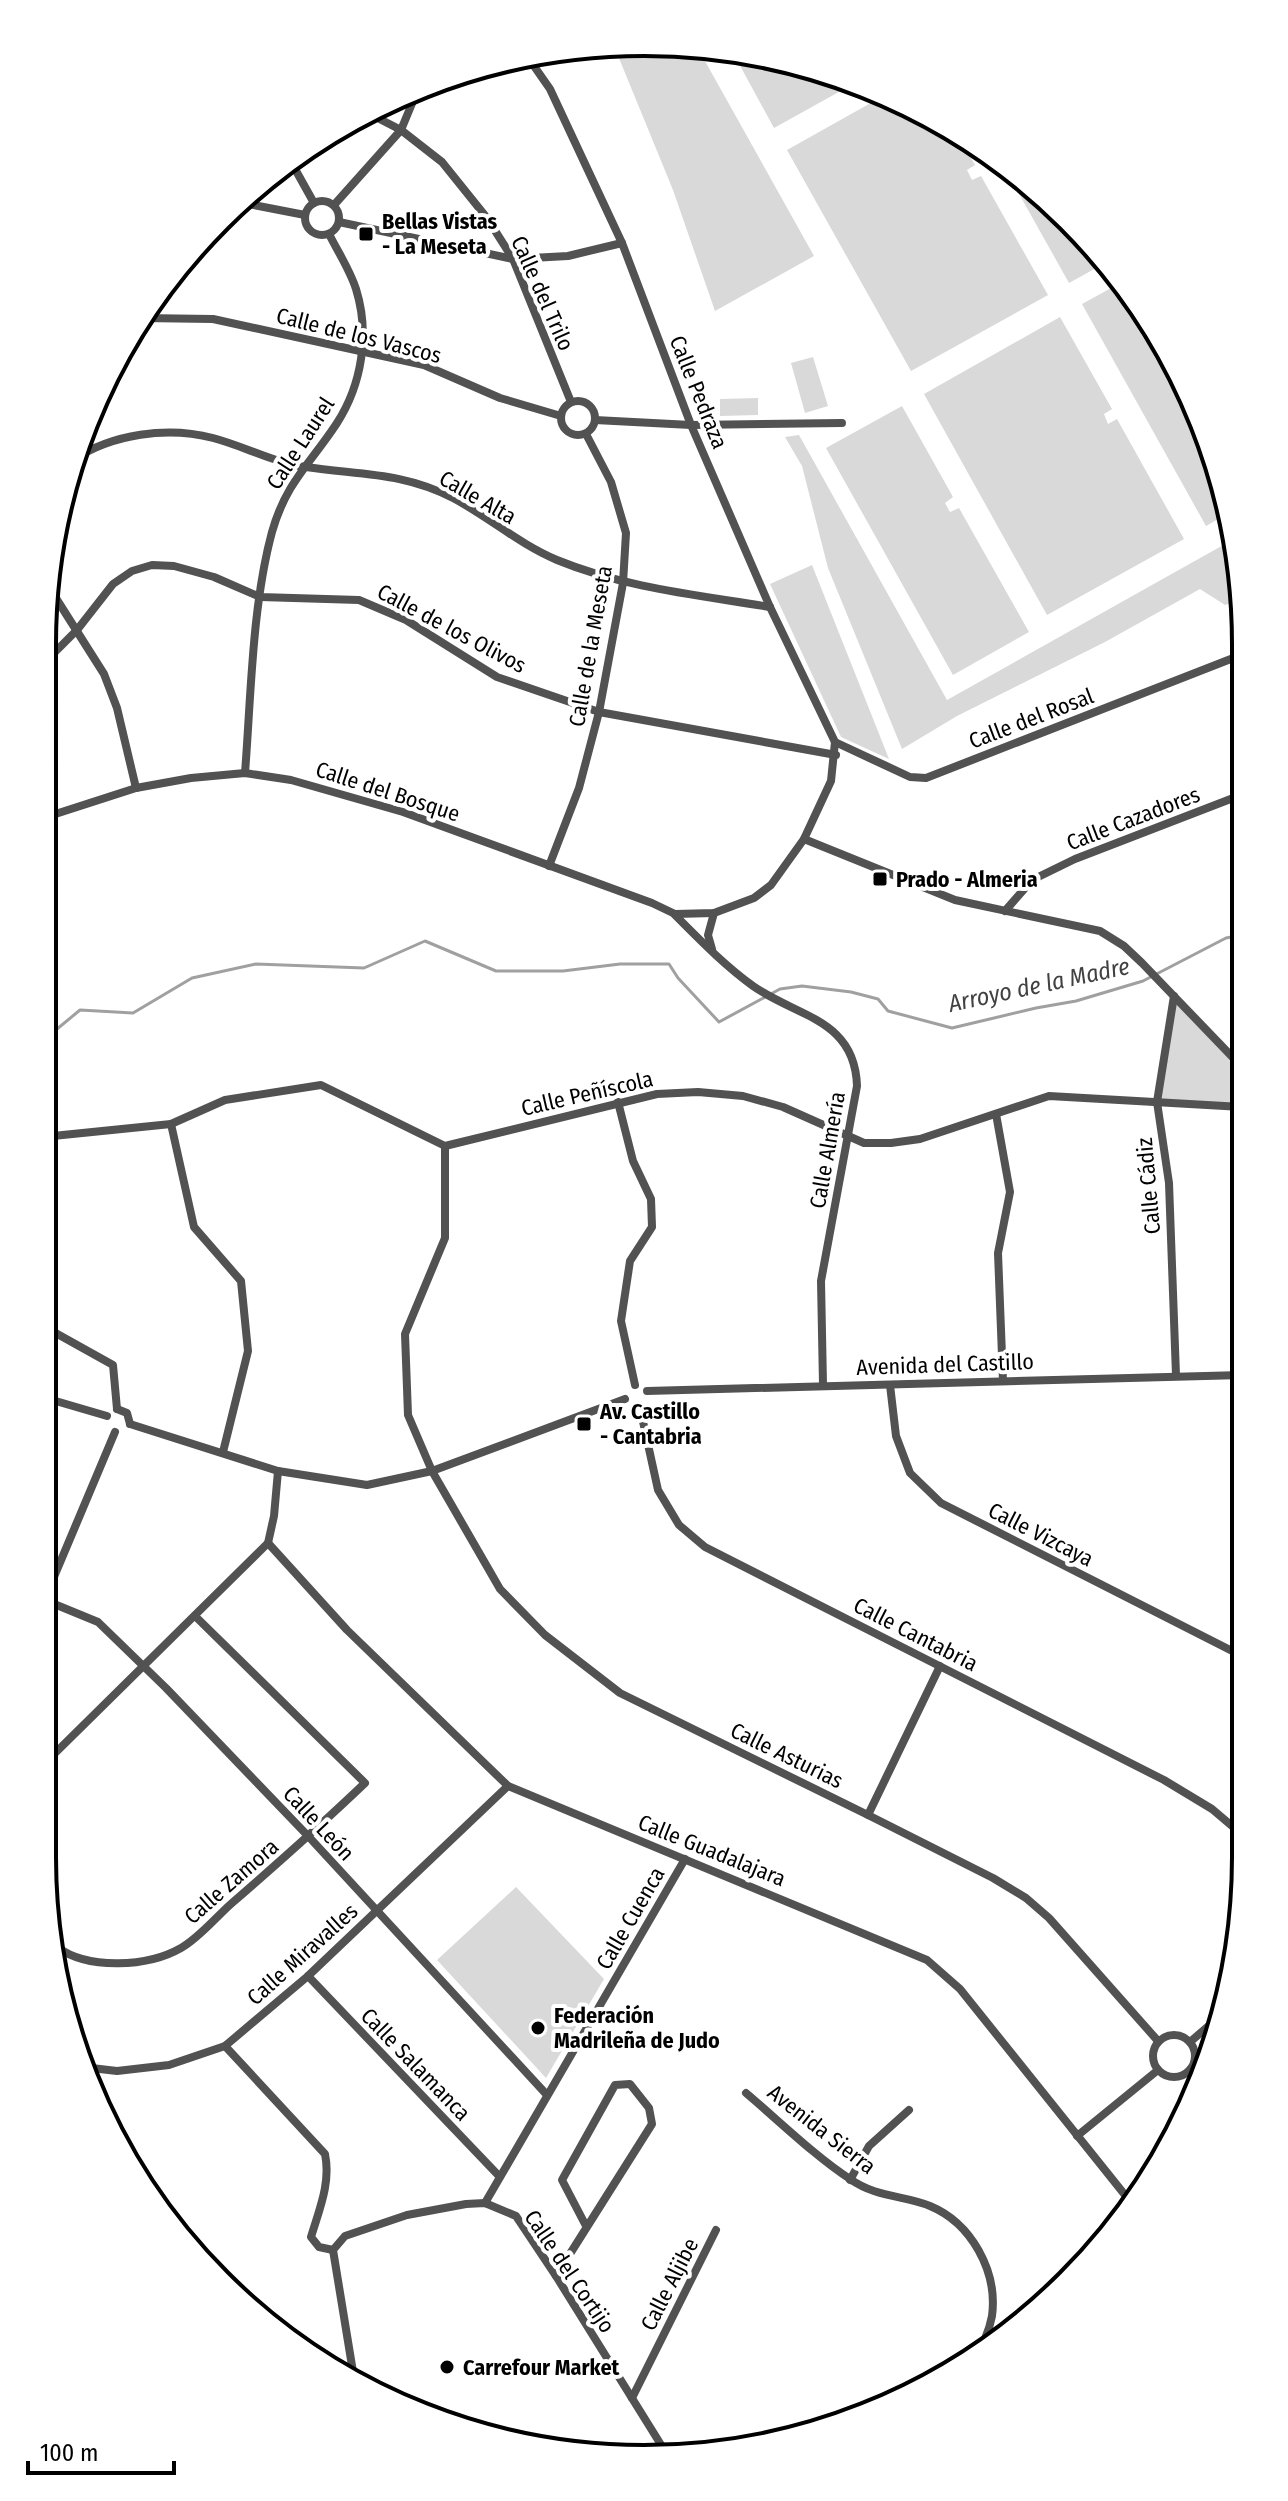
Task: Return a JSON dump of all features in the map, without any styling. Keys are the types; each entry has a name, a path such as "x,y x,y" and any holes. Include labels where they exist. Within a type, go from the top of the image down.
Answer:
{"street":[{"name":"Calle Pedraza","path":"534,66 550,89 622,243 691,425 770,607 835,742"},
{"path":"334,205 401,130 412,104"},
{"name":"Calle del Trilo","path":"380,119 401,130 442,162 487,218 513,259 571,402"},
{"path":"296,171 314,203"},
{"path":"314,203 334,205 339,222 329,234 311,232 305,215 314,203"},
{"path":"253,205 305,215"},
{"path":"339,222 513,259 568,256 622,243"},
{"name":"Calle Laurel","path":"245,773 260,597 275,522 283,500 302,467 343,412 354,390 363,352 362,320 356,288 329,234"},
{"name":"Calle de los Vascos","path":"154,318 213,319 424,365 500,398 561,416"},
{"path":"578,401 591,407 595,420 586,434 571,434 565,430 561,416 571,402 578,401"},
{"path":"595,420 691,425 842,423"},
{"name":"Calle Alta","path":"89,451 127,436 169,433 210,437 302,467 375,473 411,481 453,498 518,541 557,560 623,583 770,607"},
{"name":"Calle de la Meseta","path":"549,866 579,788 599,712 623,583 626,533 611,482 586,434"},
{"name":"Calle de los Olivos","path":"56,651 113,584 132,571 152,565 174,566 214,577 260,597 359,600 406,620 497,677 599,712 836,755"},
{"path":"58,600 104,674 113,697 136,788"},
{"name":"Calle del Rosal","path":"835,742 910,777 926,778 1232,659"},
{"path":"691,915 688,920 693,932 771,885 804,839 831,781 835,742"},
{"name":"Calle del Bosque","path":"56,814 136,788 191,778 245,773 291,780 351,796 675,914 702,914 710,922"},
{"name":"Calle Cazadores","path":"1005,911 1032,880 1075,859 1232,798"},
{"path":"804,839 955,900 1100,931 1124,946 1161,981 1232,1057"},
{"name":"Calle Almería","path":"675,914 714,954 753,986 783,1005 820,1019 838,1034 857,1068 857,1086 821,1281 823,1385"},
{"path":"710,922 714,954"},
{"name":"Calle Cádiz","path":"1174,996 1157,1102 1169,1183 1176,1375"},
{"path":"56,1136 171,1124 225,1100 321,1085 445,1146"},
{"name":"Calle Peñíscola","path":"445,1146 657,1094 698,1092 743,1096 783,1107 864,1143 920,1139 1049,1096 1232,1106"},
{"path":"618,1102 633,1161 651,1199 652,1227 630,1261 621,1321 635,1385"},
{"path":"996,1114 1010,1192 998,1253 1003,1381"},
{"path":"171,1124 194,1227 241,1281 248,1351 223,1452"},
{"name":"Calle Asturias","path":"445,1146 445,1238 405,1334 408,1415 432,1471 500,1589 545,1635 620,1693 993,1878 1026,1898 1049,1918 1158,2041"},
{"path":"56,1333 113,1365 117,1409"},
{"name":"Avenida del Castillo","path":"647,1391 1232,1375"},
{"path":"635,1385 647,1391 647,1401 640,1408 629,1405 625,1399 628,1388 635,1385"},
{"name":"Calle Vizcaya","path":"890,1385 896,1436 910,1473 941,1503 1232,1651"},
{"path":"130,1424 278,1471 367,1485 432,1471 625,1399"},
{"path":"56,1401 107,1416"},
{"name":"Calle Cantabria","path":"640,1408 658,1490 679,1525 705,1547 1182,1789 1232,1826"},
{"path":"117,1409 127,1413 130,1424"},
{"path":"107,1416 117,1409"},
{"path":"107,1416 109,1428 115,1432 123,1432 130,1424"},
{"path":"56,1570 115,1432"},
{"path":"56,1752 268,1543 278,1471"},
{"name":"Calle Guadalajara","path":"268,1543 347,1630 508,1786 927,1960 960,1989 1125,2195"},
{"name":"Calle León","path":"56,1606 98,1622 309,1837 547,2095"},
{"name":"Calle Zamora","path":"64,1952 109,1964 143,1960 181,1948 309,1837 365,1783 195,1616"},
{"path":"868,1815 940,1666"},
{"name":"Calle Miravalles","path":"96,2068 117,2071 169,2065 225,2046 308,1976 508,1786"},
{"name":"Calle Cuenca","path":"485,2203 685,1859"},
{"name":"Calle Salamanca","path":"308,1976 499,2176"},
{"path":"1190,2042 1206,2028"},
{"path":"1177,2035 1190,2042 1195,2058 1189,2071 1171,2077 1158,2070 1152,2054 1158,2041 1177,2035"},
{"path":"225,2046 325,2154 328,2170 326,2184 311,2237 319,2247 333,2250"},
{"path":"1077,2136 1158,2070"},
{"path":"556,2276 652,2124 649,2108 630,2084 615,2085 562,2180 586,2226"},
{"name":"Avenida Sierra","path":"746,2093 850,2180 885,2196 928,2205 955,2219 974,2240 990,2281 992,2314 987,2334"},
{"path":"850,2180 869,2146 909,2110"},
{"path":"352,2367 333,2250 345,2236 407,2215 485,2203"},
{"name":"Calle del Cortijo","path":"485,2203 516,2216 661,2445"},
{"name":"Calle Aljibe","path":"632,2398 716,2230"}],"shaded area":[{"path":"618,57 704,59 814,256 715,311 673,190"},
{"path":"739,64 796,76 842,90 774,128"},
{"path":"872,102 938,135 968,153 975,165 967,170 972,180 981,176 1048,295 911,371 787,150"},
{"path":"1017,190 1060,228 1096,268 1069,283"},
{"path":"1111,288 1133,317 1187,419 1201,455 1219,519 1206,526 1082,304"},
{"path":"1060,317 1112,409 1104,414 1108,424 1117,419 1184,539 1047,615 924,394"},
{"path":"813,357 828,406 805,413 791,363"},
{"path":"758,398 758,415 720,416 720,399"},
{"path":"902,406 953,497 945,503 950,512 959,508 1029,632 953,675 826,448"},
{"path":"799,435 947,700 1224,545 1231,603 1225,605 1200,589 1105,642 957,716 902,749 828,568 802,466 785,437"},
{"path":"812,565 889,759 841,737 770,584"},
{"path":"1174,996 1232,1057 1232,1107 1157,1102"},
{"name":"Federación Madrileña de Judo","path":"516,1887 604,1979 546,2078 437,1960"}],"waterway":[{"name":"Arroyo de la Madre","path":"56,1030 80,1010 133,1013 192,978 256,964 364,968 425,941 496,971 563,971 620,964 669,964 719,1022 780,989 802,986 878,999 888,1011 952,1028 1076,1001 1143,981 1232,937"}],"place":[{"name":"Bellas Vistas - La Meseta","path":"366,234"},
{"name":"Prado - Almeria","path":"880,879"},
{"name":"Av. Castillo - Cantabria","path":"584,1424"},
{"name":"Federación Madrileña de Judo","path":"538,2028"},
{"name":"Carrefour Market","path":"447,2367"}]}
